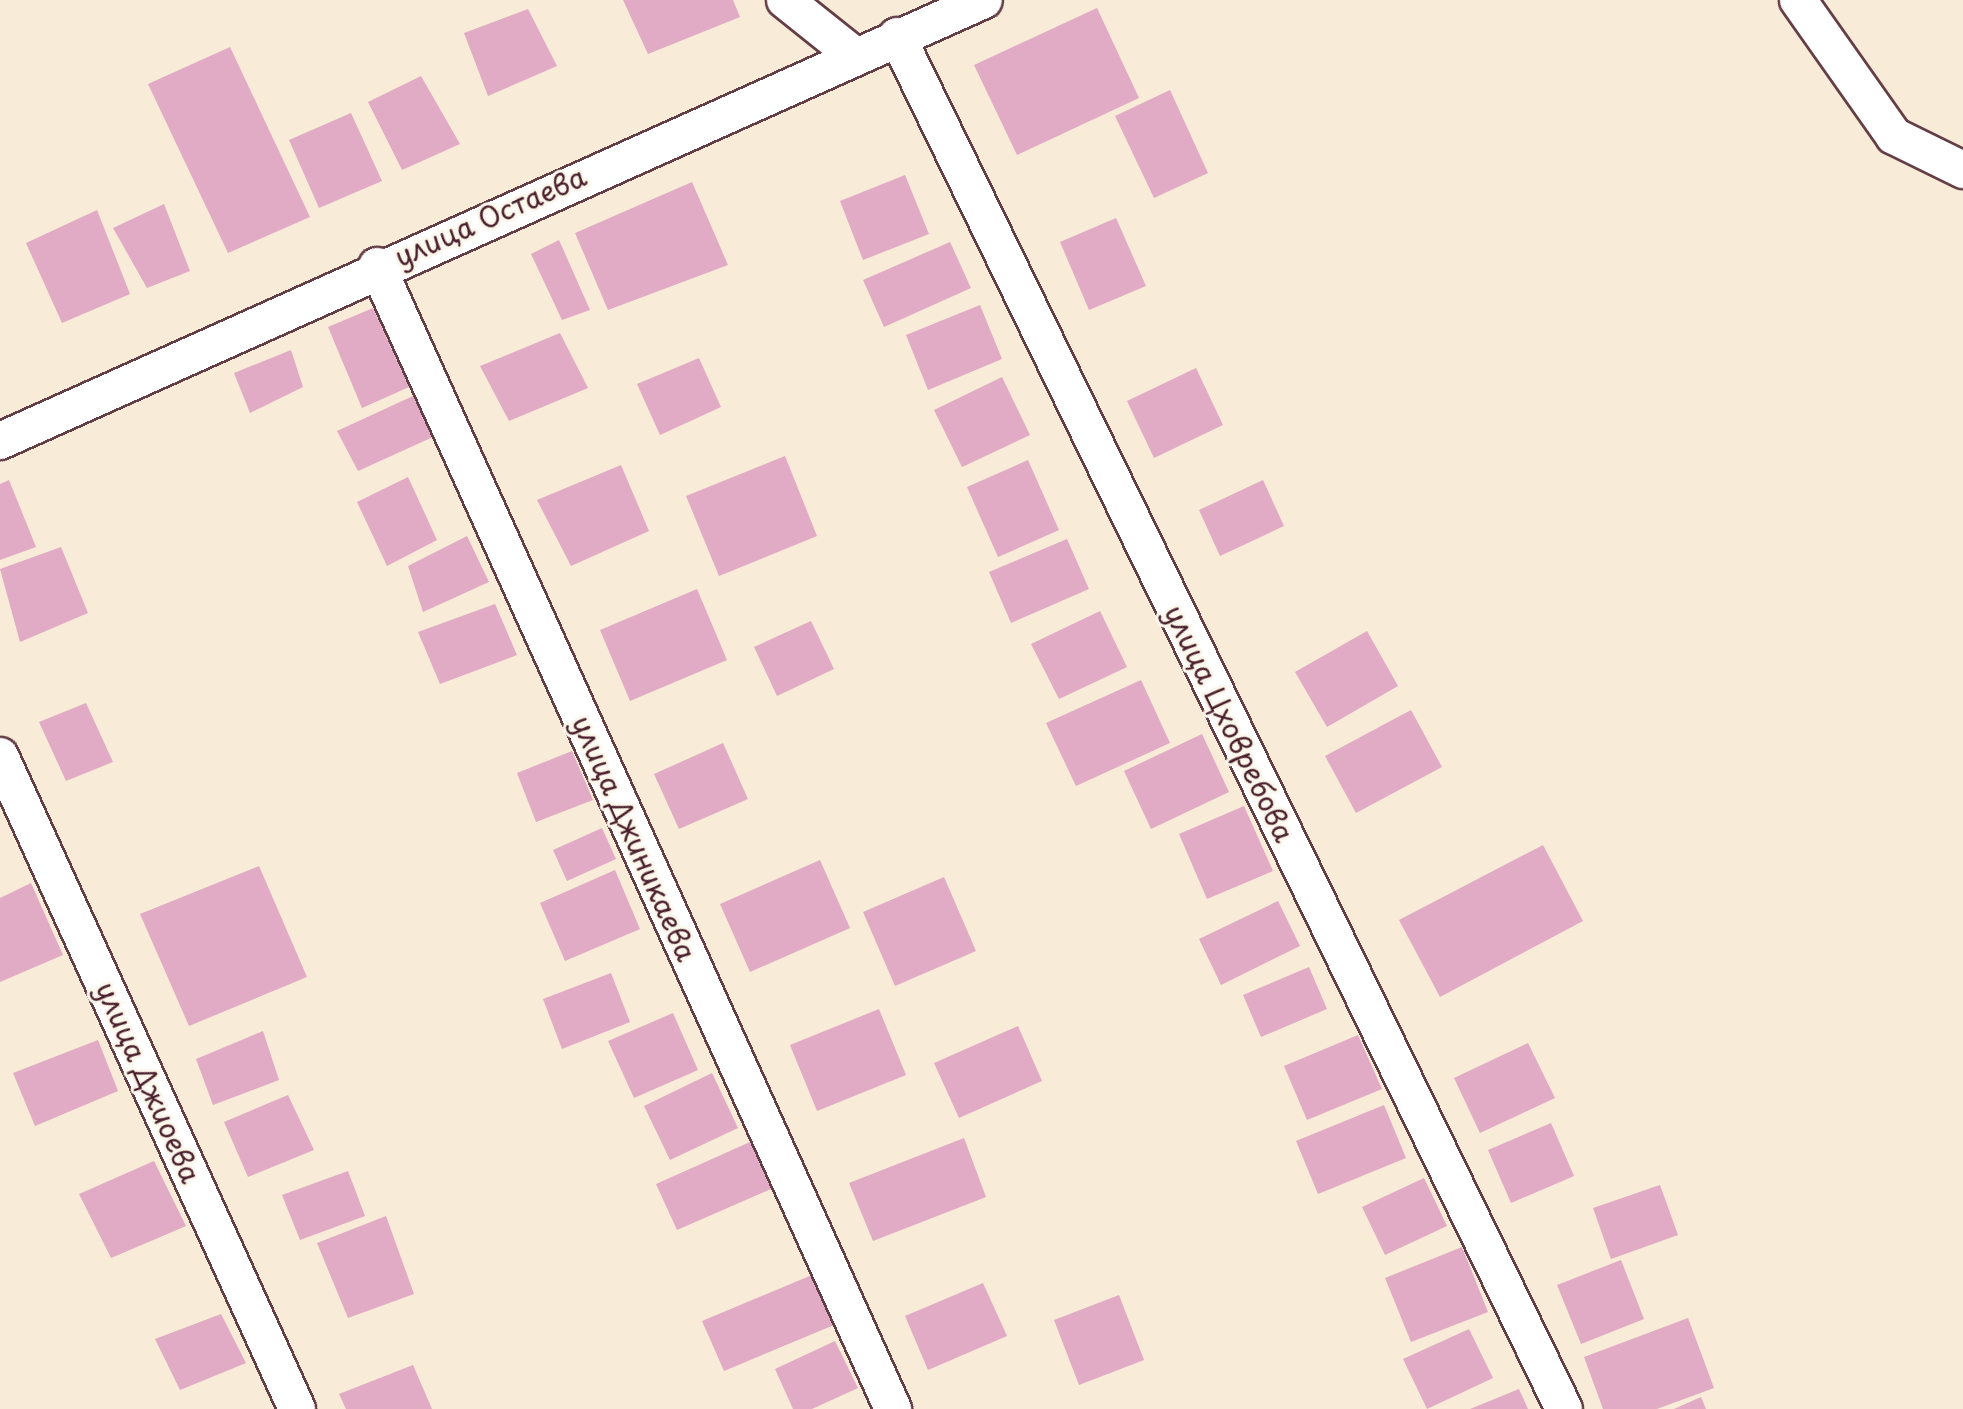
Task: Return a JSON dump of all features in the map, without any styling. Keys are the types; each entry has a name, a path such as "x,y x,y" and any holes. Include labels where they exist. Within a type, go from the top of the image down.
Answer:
{"street":[{"path":"785,0 854,55"},
{"name":"улица Остаева","path":"0,441 377,266 984,0"},
{"path":"1798,0 1894,136 1963,170"},
{"name":"улица Цховребова","path":"897,36 1564,1409"},
{"name":"улица Джиникаева","path":"377,266 893,1409"},
{"name":"улица Джиоева","path":"0,756 297,1409"}],"building":[{"path":"623,0 733,0 740,17 648,54"},
{"path":"1097,8 1139,98 1017,155 974,65"},
{"path":"528,9 557,66 488,96 464,33"},
{"path":"230,47 310,217 228,253 148,84"},
{"path":"421,76 460,144 402,170 368,102"},
{"path":"1170,90 1208,173 1154,198 1115,116"},
{"path":"351,113 382,181 319,208 289,140"},
{"path":"905,175 929,234 863,260 840,201"},
{"path":"692,182 728,265 608,310 575,233"},
{"path":"164,204 190,271 147,288 113,228"},
{"path":"97,210 130,294 62,323 26,243"},
{"path":"1116,218 1146,286 1089,310 1060,242"},
{"path":"559,240 590,310 562,320 531,254"},
{"path":"950,242 971,288 884,327 863,280"},
{"path":"980,305 1002,359 928,390 906,335"},
{"path":"373,308 409,387 362,408 328,327"},
{"path":"560,333 588,388 509,421 480,366"},
{"path":"291,350 303,387 250,413 234,373"},
{"path":"699,358 721,407 660,435 637,384"},
{"path":"1196,368 1223,425 1154,458 1127,401"},
{"path":"1002,377 1030,435 962,467 934,410"},
{"path":"413,396 433,437 358,471 337,431"},
{"path":"785,456 817,536 719,576 686,496"},
{"path":"1028,460 1059,530 998,557 967,487"},
{"path":"621,465 649,531 571,566 537,500"},
{"path":"408,477 437,540 387,566 357,502"},
{"path":"9,480 36,547 0,560 0,484"},
{"path":"1263,480 1284,526 1220,556 1199,510"},
{"path":"467,536 489,582 423,612 408,566"},
{"path":"1067,539 1089,589 1011,623 989,572"},
{"path":"61,547 88,613 20,642 0,569"},
{"path":"697,589 727,660 630,701 600,630"},
{"path":"495,604 517,655 440,684 418,632"},
{"path":"1100,611 1127,667 1059,699 1031,644"},
{"path":"811,621 834,669 777,696 754,647"},
{"path":"1367,631 1398,686 1327,727 1295,672"},
{"path":"1141,680 1170,743 1076,786 1046,723"},
{"path":"86,703 113,762 66,781 39,722"},
{"path":"1411,710 1442,767 1356,813 1325,756"},
{"path":"1202,734 1229,792 1151,829 1124,771"},
{"path":"723,743 748,799 679,829 654,774"},
{"path":"572,751 593,800 536,822 517,773"},
{"path":"1244,806 1273,871 1207,899 1179,834"},
{"path":"602,828 616,859 567,881 553,850"},
{"path":"1543,845 1583,921 1440,997 1399,920"},
{"path":"820,860 850,928 750,972 720,904"},
{"path":"259,866 307,977 189,1026 140,914"},
{"path":"615,870 640,929 565,961 540,903"},
{"path":"944,877 976,951 895,986 863,912"},
{"path":"31,883 63,955 0,982 0,898"},
{"path":"1278,901 1300,946 1221,985 1199,939"},
{"path":"1309,967 1327,1009 1261,1037 1243,995"},
{"path":"611,973 630,1022 562,1049 543,999"},
{"path":"879,1009 906,1075 817,1111 790,1045"},
{"path":"673,1013 698,1070 634,1098 608,1041"},
{"path":"1018,1026 1042,1081 959,1118 934,1063"},
{"path":"263,1031 279,1080 213,1105 196,1059"},
{"path":"1358,1035 1382,1089 1307,1120 1284,1066"},
{"path":"98,1040 118,1091 35,1126 13,1073"},
{"path":"1528,1043 1555,1098 1480,1133 1454,1078"},
{"path":"712,1073 738,1128 670,1160 644,1106"},
{"path":"288,1095 314,1150 248,1177 224,1122"},
{"path":"1384,1105 1406,1158 1318,1194 1296,1141"},
{"path":"1551,1123 1574,1176 1511,1203 1488,1150"},
{"path":"964,1138 986,1197 873,1241 849,1183"},
{"path":"750,1142 771,1189 677,1230 656,1184"},
{"path":"154,1161 186,1226 111,1258 79,1194"},
{"path":"348,1171 365,1216 300,1240 282,1195"},
{"path":"1424,1178 1447,1226 1385,1255 1362,1207"},
{"path":"1660,1185 1678,1235 1611,1259 1593,1208"},
{"path":"386,1216 414,1294 348,1318 317,1243"},
{"path":"1462,1247 1488,1312 1411,1342 1385,1278"},
{"path":"1621,1260 1644,1319 1581,1344 1557,1285"},
{"path":"812,1275 834,1325 724,1371 702,1321"},
{"path":"983,1283 1007,1336 928,1370 905,1316"},
{"path":"1119,1295 1144,1360 1079,1385 1054,1320"},
{"path":"221,1314 246,1363 180,1390 155,1339"},
{"path":"1688,1318 1714,1388 1657,1409 1603,1409 1584,1357"},
{"path":"1469,1329 1493,1378 1427,1409 1403,1359"},
{"path":"835,1341 858,1388 812,1409 793,1409 775,1369"},
{"path":"413,1365 432,1409 346,1409 339,1394"},
{"path":"1519,1389 1528,1409 1470,1409"},
{"path":"1701,1397 1706,1409 1674,1409"}]}
